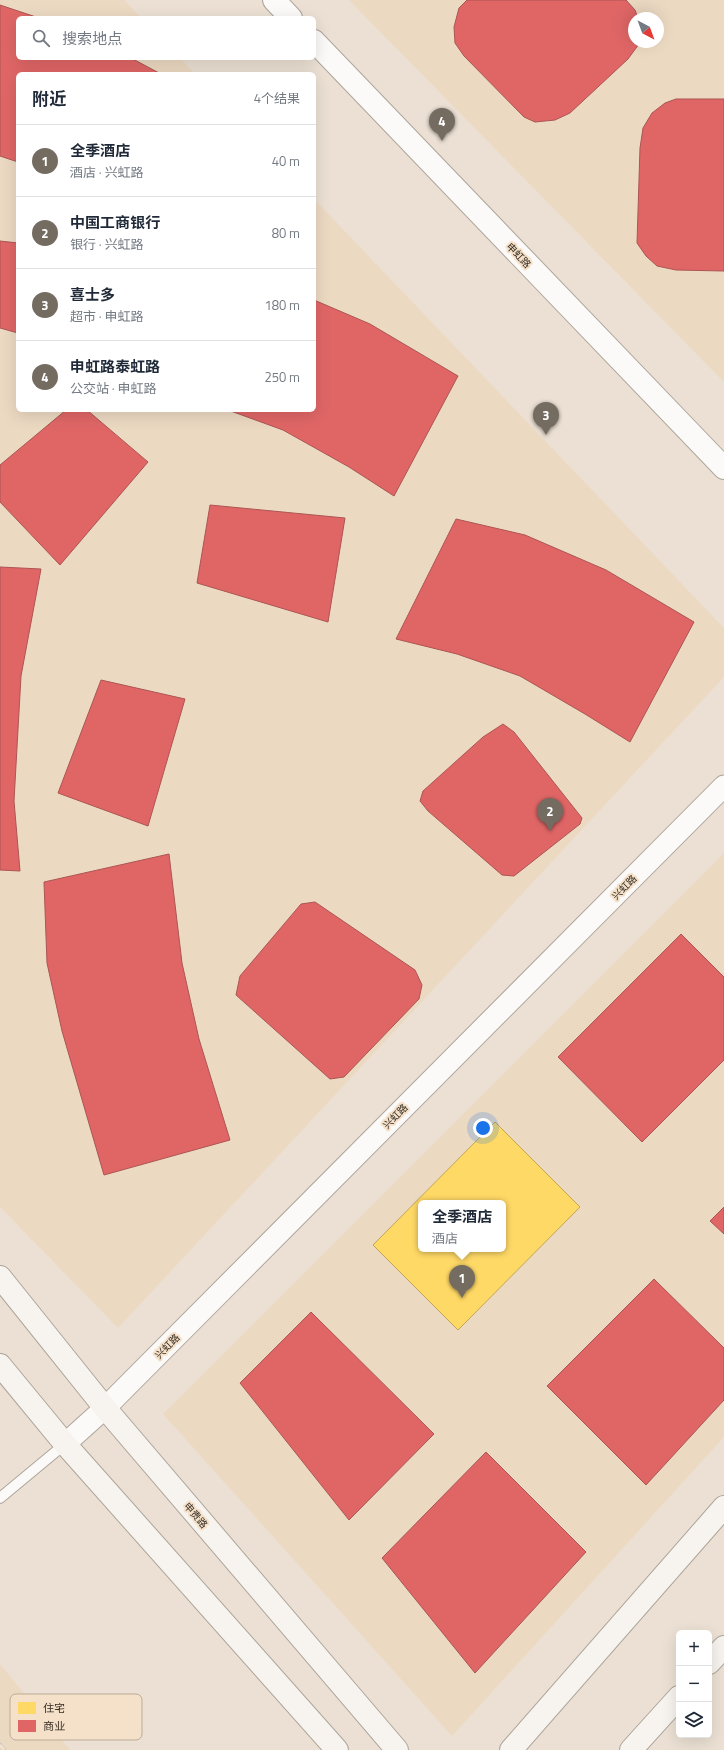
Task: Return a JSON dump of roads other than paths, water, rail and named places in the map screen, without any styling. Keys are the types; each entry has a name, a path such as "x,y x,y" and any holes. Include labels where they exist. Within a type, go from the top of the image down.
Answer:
{"main road":[{"name":"申贵路","path":"0,1277 105,1408 397,1750"},
{"path":"0,1366 65,1444 337,1750"},
{"path":"511,1750 724,1507"},
{"path":"712,1660 724,1647"},
{"path":"631,1750 676,1699"}],"street":[{"path":"274,0 289,16"},
{"name":"申虹路","path":"316,43 724,468"},
{"name":"兴虹路","path":"65,1444 105,1408 724,786"}],"lane":[{"path":"0,1498 65,1444"}],"railway":[{"path":"0,1745 4,1750"}],"place":[{"name":"申虹路泰虹路","path":"442,141"},
{"name":"喜士多","path":"546,435"},
{"name":"中国工商银行","path":"550,831"},
{"name":"全季酒店","path":"462,1298"}]}
